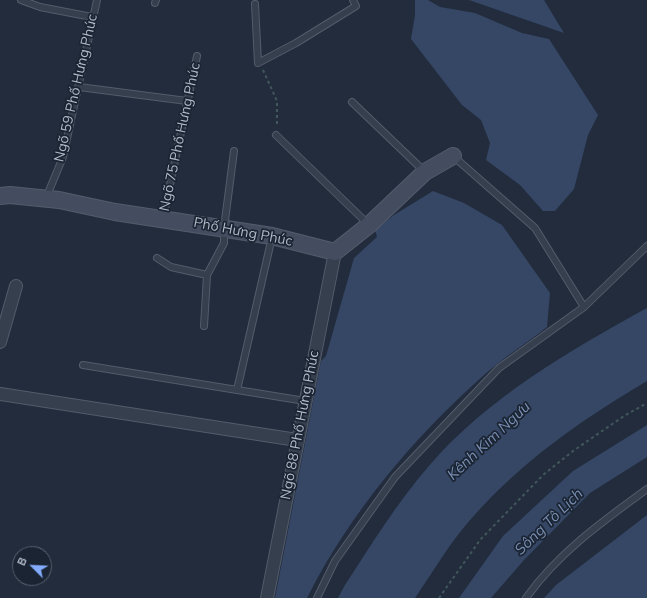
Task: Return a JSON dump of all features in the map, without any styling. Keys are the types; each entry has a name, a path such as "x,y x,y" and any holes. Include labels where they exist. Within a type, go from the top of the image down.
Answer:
{"street":[{"path":"335,252 369,225 425,172 453,156"},
{"name":"Phố Hưng Phúc","path":"0,196 10,195 46,198 115,212 163,218 272,236 335,252"},
{"name":"Ngõ 88 Phố Hưng Phúc","path":"267,598 304,401 335,252"},
{"path":"0,342 16,286"},
{"path":"0,394 297,440"}],"lane":[{"path":"21,0 40,7 92,17"},
{"name":"Ngõ 59 Phố Hưng Phúc","path":"46,198 63,157 79,87 92,17 97,0"},
{"path":"255,4 258,63 296,43 356,6 353,0"},
{"name":"Ngõ 75 Phố Hưng Phúc","path":"163,218 197,56"},
{"path":"79,87 188,101"},
{"path":"352,102 425,172"},
{"path":"276,135 369,225"},
{"path":"204,326 207,275 224,244 224,228 234,150"},
{"path":"453,156 535,228 584,307"},
{"path":"236,390 272,236"},
{"path":"317,598 335,561 395,477 499,368 584,307 647,246"},
{"path":"157,258 171,267 207,275"},
{"path":"83,364 304,401"},
{"path":"526,598 538,580 593,528 647,489"}],"path":[{"path":"258,63 267,76 277,101 276,135"},
{"path":"439,598 480,540 543,475 572,451 624,416 647,403"}],"water":[{"path":"415,0 428,0 440,7 475,13 522,33 549,39 598,115 588,135 574,189 555,211 543,211 520,185 486,160 490,143 481,120 462,105 411,39 415,15"},
{"path":"469,0 544,0 564,33"},
{"path":"433,191 464,203 502,225 550,293 547,327 499,362 484,375 432,424 408,451 385,478 343,536 307,598 275,598 321,361 326,356 354,258 377,237 375,230 394,215"},
{"name":"Kênh Kim Ngưu","path":"647,308 647,381 599,411 553,443 511,478 463,528 415,598 338,598 395,510 428,467 451,442 476,419 530,378 588,341"},
{"name":"Sông Tô Lịch","path":"647,425 647,457 590,493 524,560 491,598 459,598 503,536 573,471"},
{"path":"647,515 647,598 544,598 556,585"}]}
